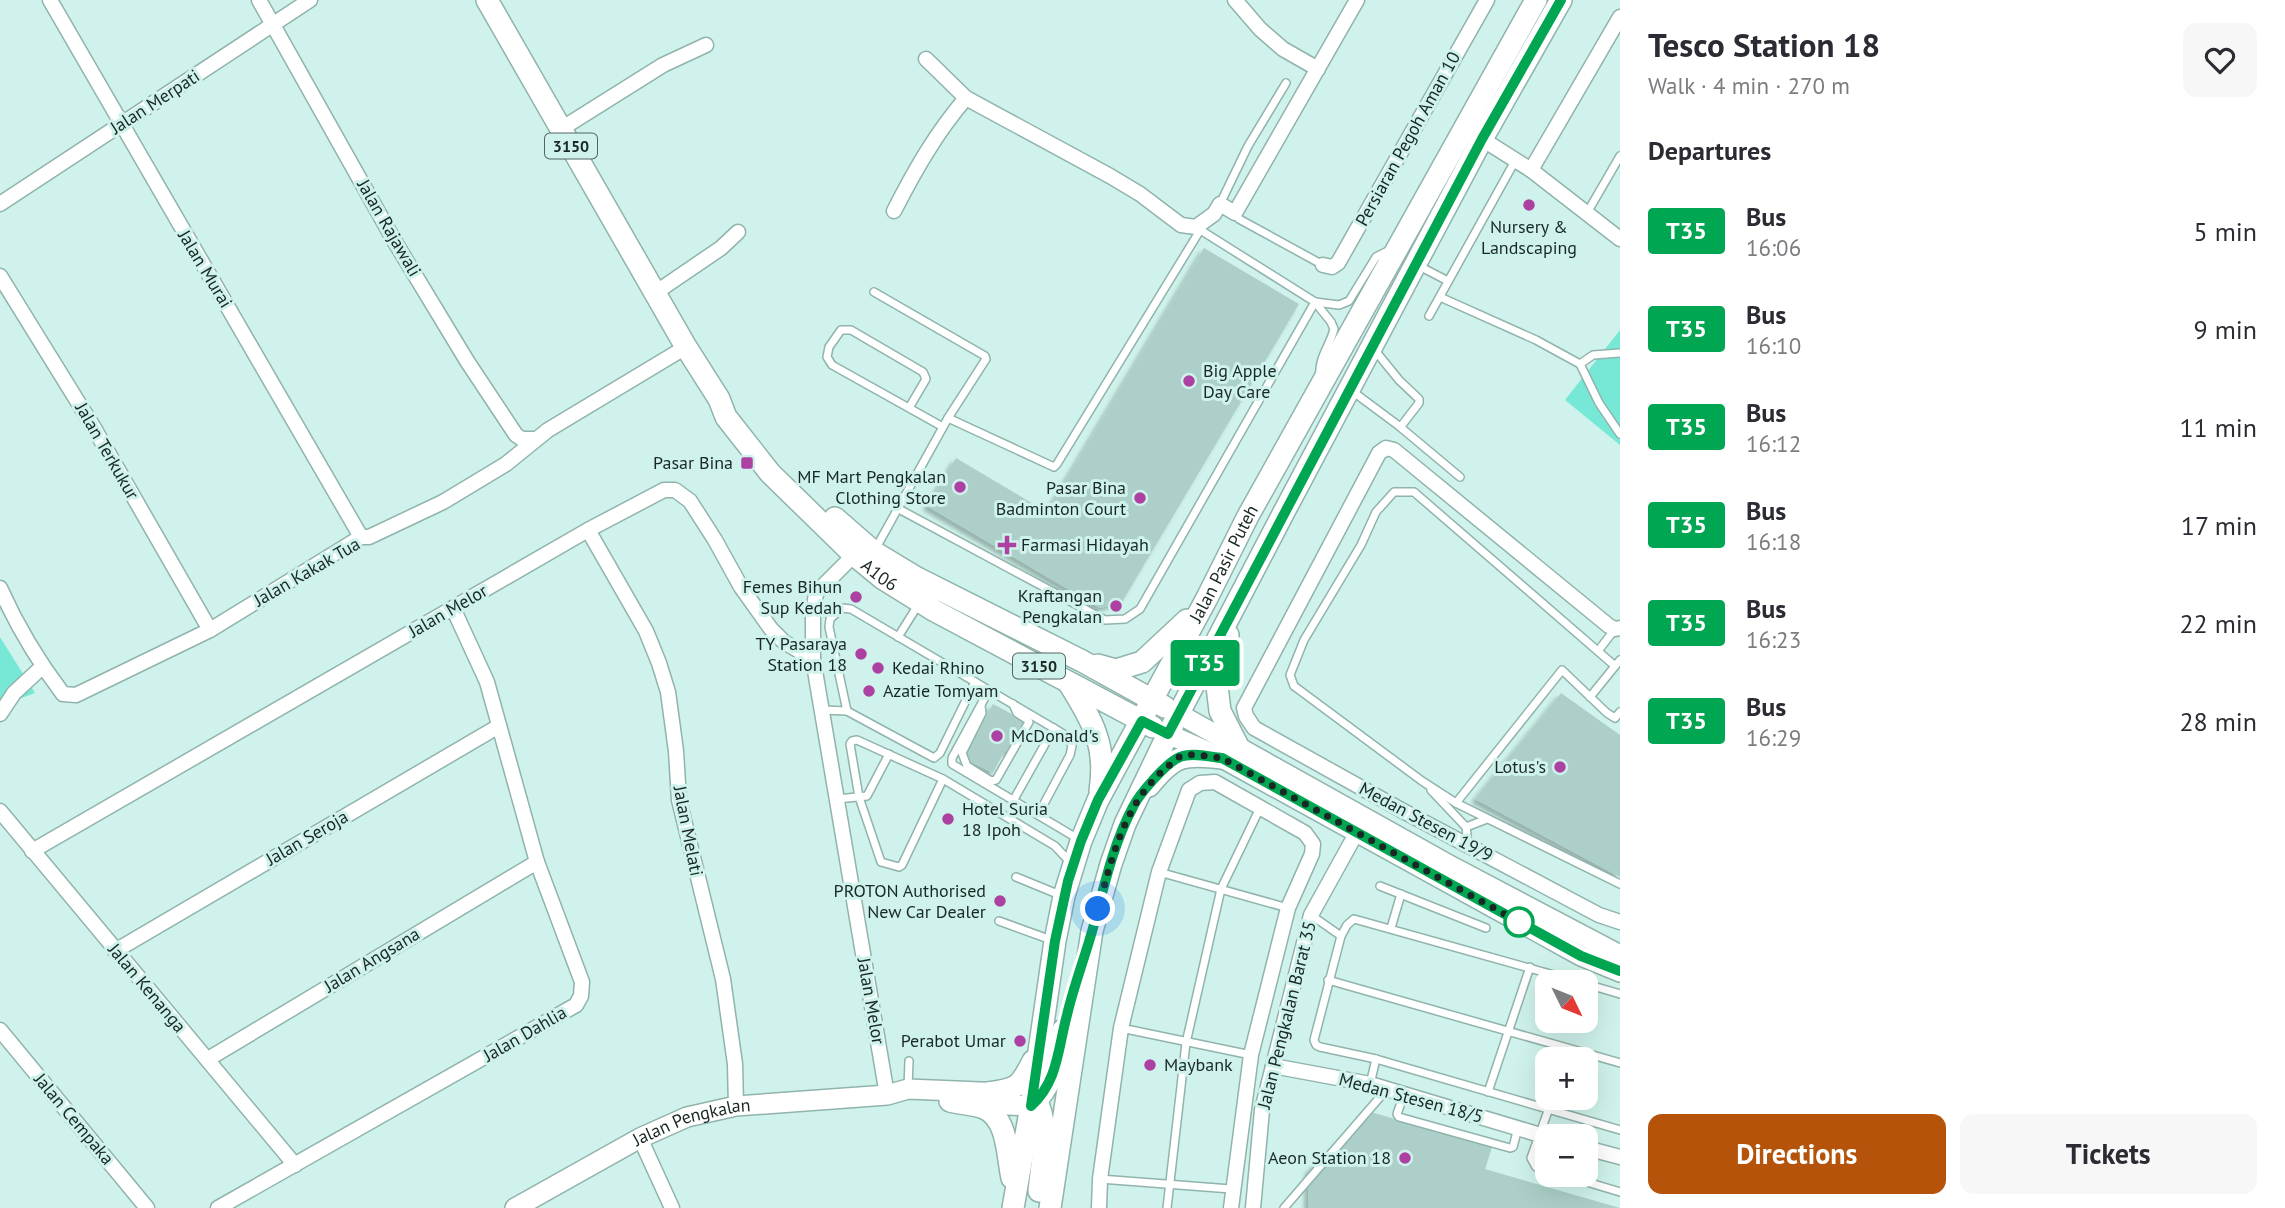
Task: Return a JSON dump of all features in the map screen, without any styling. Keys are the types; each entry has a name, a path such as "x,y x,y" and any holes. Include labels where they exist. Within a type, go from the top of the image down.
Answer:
{"main road":[{"name":"Jalan Pasir Puteh","path":"1014,1199 1033,1100 1055,941 1064,897 1081,841 1098,800 1248,516 1536,0"},
{"name":"Jalan Pasir Puteh","path":"1050,1208 1092,931 1111,864 1134,804 1168,734 1482,139 1561,0"},
{"name":"3150","path":"491,1 561,129 686,347 719,399 733,412 776,466 864,553"},
{"name":"A106","path":"864,553 882,578 914,591"},
{"name":"3150","path":"914,591 1082,661 1152,700"},
{"name":"3150","path":"914,591 1068,682 1142,721"},
{"path":"1082,661 1116,670 1142,663 1207,598"},
{"path":"1134,804 1158,775 1179,757 1231,754 1220,711 1217,686 1232,612"},
{"path":"1068,682 1092,720 1100,746 1103,771 1098,800"},
{"path":"1152,700 1179,715"},
{"path":"1142,721 1168,734"},
{"path":"1038,1208 1045,1132 1033,1100 1052,1081 1067,1014 1092,931"},
{"path":"988,1093 1015,1088 1022,1083 1040,1048"},
{"path":"950,1101 983,1108 997,1116 1002,1129 1014,1199"}],"street":[{"name":"Jalan Murai","path":"50,0 361,537"},
{"name":"Jalan Rajawali","path":"259,0 395,242 467,361 516,435 535,439"},
{"name":"Jalan Merpati","path":"0,204 310,0"},
{"path":"1235,0 1260,29 1283,49 1318,69"},
{"path":"926,60 966,98 1110,176 1140,194 1181,225 1196,226 1213,214 1220,204 1235,213 1357,0"},
{"name":"Persiaran Pegoh Aman 10","path":"1322,265 1332,267 1338,263 1487,0"},
{"path":"1531,170 1620,17"},
{"path":"561,129 663,65 706,45"},
{"path":"894,211 921,158 948,118 966,98"},
{"path":"1482,139 1531,170 1620,239"},
{"path":"655,293 711,256 738,232"},
{"name":"Jalan Terkukur","path":"0,276 94,428 210,630"},
{"name":"Jalan Kakak Tua","path":"0,588 42,667 63,694 71,696 210,630 361,537 369,537 443,502 506,464 535,439 686,347"},
{"name":"Medan Stesen 19/9","path":"1618,629 1394,450 1386,448 1379,453 1244,708 1254,728 1599,915 1620,922"},
{"name":"Jalan Melor","path":"32,851 588,530 664,491 675,490 690,501 741,587 771,629 784,642 813,659"},
{"name":"Jalan Melati","path":"588,530 646,631 668,692 679,800 723,979 735,1063 736,1107"},
{"name":"Jalan Melor","path":"864,553 816,593 813,659 887,1095"},
{"name":"Jalan Dahlia","path":"218,1208 576,1005 581,996 582,982 537,862 487,682 453,608"},
{"path":"0,714 14,693 42,667"},
{"path":"1179,715 1231,754 1357,832 1581,956 1620,971"},
{"name":"Jalan Seroja","path":"115,951 499,726"},
{"path":"1168,734 1231,754 1620,955"},
{"path":"1099,1208 1100,1179 1121,1028 1159,872 1189,790 1200,783 1215,782 1306,833 1313,844 1312,854 1288,908 1251,1055 1231,1189 1231,1208"},
{"name":"Jalan Kenanga","path":"0,811 295,1165"},
{"name":"Jalan Pengkalan Barat 35","path":"1253,1208 1262,1111 1311,915 1357,832"},
{"path":"1453,867 1468,845"},
{"name":"Jalan Angsana","path":"208,1059 537,862"},
{"path":"1288,908 1311,915"},
{"name":"Jalan Cempaka","path":"0,1030 147,1208"},
{"name":"Medan Stesen 18/5","path":"1273,1066 1370,1084 1535,1133"},
{"name":"Jalan Pengkalan","path":"515,1208 640,1138 687,1116 736,1107 887,1095 908,1089 988,1093 1033,1100"},
{"name":"Jalan Pengkalan","path":"887,1095 900,1100 1033,1100"},
{"path":"640,1138 672,1208"},
{"path":"1598,1151 1620,1157"},
{"path":"1231,1189 1254,1192"}],"lane":[{"path":"1220,204 1248,146 1286,83"},
{"path":"1587,214 1620,156"},
{"path":"1429,316 1515,161"},
{"path":"1235,213 1239,219 1322,265"},
{"path":"948,418 1054,467 1202,231 1314,302 1331,322 1334,329 1332,338 1319,364 1321,387"},
{"path":"1314,302 1339,305 1349,301 1376,257 1398,246"},
{"path":"1416,264 1448,281"},
{"path":"864,553 897,508 948,418 986,359 874,292"},
{"path":"1440,297 1536,340 1580,364 1599,403 1620,434"},
{"path":"897,508 1105,620 1125,619 1140,609 1314,302"},
{"path":"909,408 926,375 851,330 841,330 829,347 827,357 832,365 943,427"},
{"path":"1373,347 1420,401 1399,426"},
{"path":"1580,364 1593,355 1620,353"},
{"path":"1350,390 1399,426 1460,477"},
{"path":"1590,697 1618,663 1598,651 1414,492 1394,492 1376,512 1361,545 1304,640 1290,675 1294,686 1456,803 1620,884"},
{"path":"898,637 914,591"},
{"path":"847,711 829,627 830,619 842,608 851,609 1067,736 1072,746 1070,755 1038,815"},
{"path":"1598,651 1618,629"},
{"path":"1456,803 1562,670 1615,718 1620,712"},
{"path":"822,710 847,711 934,758 940,753 975,682"},
{"path":"989,690 952,758 952,764 1081,841"},
{"path":"981,706 982,713 962,753 967,766 991,781 996,780 1028,722 1017,713 1013,704"},
{"path":"1013,801 1054,728"},
{"path":"943,779 901,867 880,862 859,797 850,744 852,741 858,740 943,779 1055,846 1074,866"},
{"path":"837,799 865,797 870,794 889,754"},
{"path":"1422,781 1466,827 1468,845"},
{"path":"1167,1208 1186,1043 1221,889 1261,808"},
{"path":"1466,827 1487,819"},
{"path":"1159,872 1288,908"},
{"path":"1016,877 1064,897"},
{"path":"1380,886 1486,928"},
{"path":"1391,928 1401,894"},
{"path":"1311,915 1341,936"},
{"path":"1540,970 1354,919 1341,936 1328,980 1315,1045 1376,1059 1620,1130"},
{"path":"999,921 1055,941"},
{"path":"1488,1092 1530,967"},
{"path":"1328,980 1620,1063"},
{"path":"1598,988 1620,994"},
{"path":"1121,1028 1251,1055"},
{"path":"1370,1084 1376,1059"},
{"path":"908,1089 909,1061"},
{"path":"1284,1208 1387,1089"},
{"path":"1404,1094 1397,1114 1399,1117 1510,1148 1513,1147 1518,1128"},
{"path":"1545,1124 1548,1111"},
{"path":"1100,1179 1231,1189"},
{"path":"1598,1185 1620,1192"}],"green space":[{"path":"1620,330 1620,445 1565,400"},
{"path":"0,637 35,693 0,706"}],"building":[{"name":"Big Apple Day Care","path":"1204,248 1299,304 1122,602 1100,608 927,506 956,458 1047,512"},
{"name":"Lotus's","path":"1561,693 1620,735 1620,877 1475,799"},
{"name":"McDonald's","path":"993,704 1025,721 1009,753 1005,750 993,773 969,761 966,754"},
{"name":"Aeon Station 18","path":"1371,1112 1492,1147 1485,1169 1535,1183 1535,1187 1547,1187 1620,1208 1308,1208 1309,1170"}],"bus line":[{"name":"T35","path":"1561,0 1482,139 1179,715 1168,734 1142,721 1098,800 1081,841 1064,897 1031,1106 1052,1081 1067,1014 1125,824 1134,804 1158,775 1179,757 1200,755 1222,758 1581,956 1620,971"}],"place":[{"name":"Nursery & Landscaping","path":"1529,205"},
{"name":"Big Apple Day Care","path":"1189,381"},
{"name":"Pasar Bina","path":"747,463"},
{"name":"MF Mart Pengkalan Clothing Store","path":"960,487"},
{"name":"Pasar Bina Badminton Court","path":"1140,498"},
{"name":"Farmasi Hidayah","path":"1007,545"},
{"name":"Femes Bihun Sup Kedah","path":"856,597"},
{"name":"Kraftangan Pengkalan","path":"1116,606"},
{"name":"TY Pasaraya Station 18","path":"861,654"},
{"name":"Kedai Rhino","path":"878,668"},
{"name":"Azatie Tomyam","path":"869,691"},
{"name":"McDonald's","path":"997,736"},
{"name":"Lotus's","path":"1560,767"},
{"name":"Hotel Suria 18 Ipoh","path":"948,819"},
{"name":"PROTON Authorised New Car Dealer","path":"1000,901"},
{"name":"Perabot Umar","path":"1020,1041"},
{"name":"Maybank","path":"1150,1065"},
{"name":"Aeon Station 18","path":"1405,1158"}],"route":[{"path":"1098,909 1111,864 1134,804 1158,775 1179,757 1200,755 1222,758 1519,922"}]}
